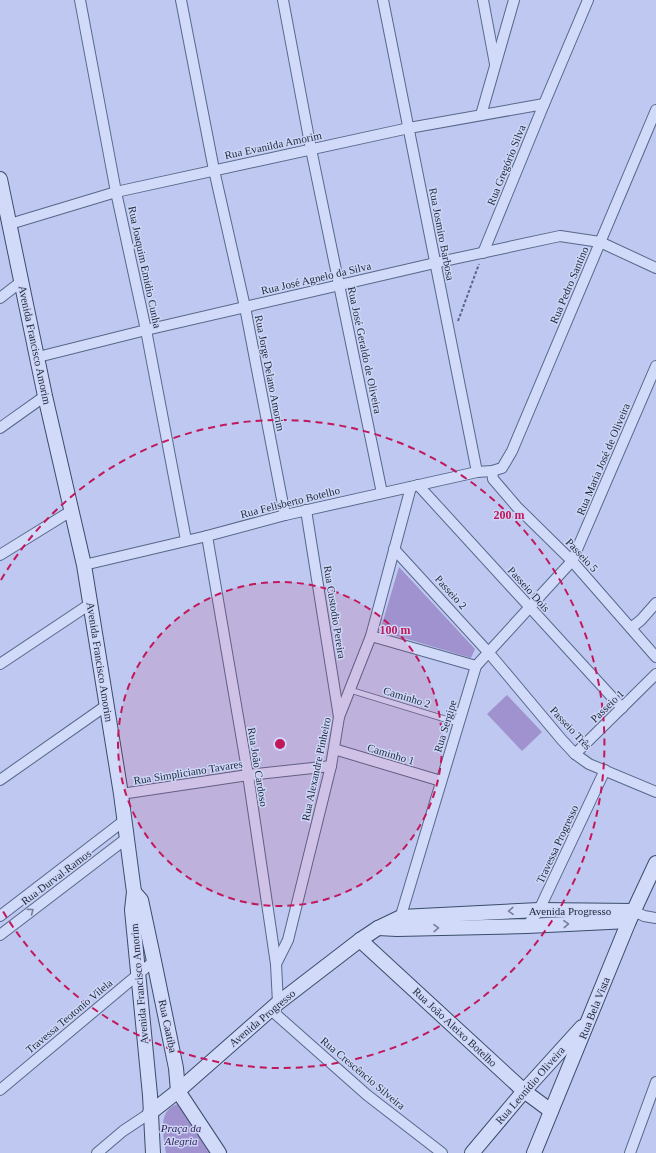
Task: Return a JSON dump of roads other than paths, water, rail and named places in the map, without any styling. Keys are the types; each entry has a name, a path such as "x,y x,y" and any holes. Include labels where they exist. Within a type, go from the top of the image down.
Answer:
{"street":[{"name":"Rua Joaquim Emidio Cunha","path":"80,0 116,192 146,330 186,540"},
{"name":"Rua Jorge Delano Amorim","path":"181,0 214,170 245,307 285,515"},
{"name":"Rua José Geraldo de Oliveira","path":"283,0 311,149 382,493"},
{"name":"Rua Josmiro Barbosa","path":"383,0 477,472"},
{"path":"483,0 495,66"},
{"path":"481,115 514,0"},
{"name":"Rua Gregório Silva","path":"483,253 588,0"},
{"name":"Rua Evanilda Amorim","path":"10,224 116,192 409,128 544,104"},
{"name":"Rua Pedro Santino","path":"502,468 512,451 656,110"},
{"name":"Avenida Francisco Amorim","path":"0,179 45,396 84,565 121,794 134,892 132,910 150,1095 153,1153"},
{"name":"Rua José Agnelo da Silva","path":"38,357 245,307 560,236 600,242 656,268"},
{"path":"0,298 22,281"},
{"name":"Rua Maria José de Oliveira","path":"572,561 656,366"},
{"path":"0,428 45,396"},
{"name":"Rua Felisberto Botelho","path":"84,565 207,536 306,510 477,472 492,471 502,468"},
{"name":"Passeio 5","path":"492,471 493,479 517,507 572,561 656,657"},
{"name":"Rua Alexandre Pinheiro","path":"276,964 288,940 331,766 339,717 371,636 394,549 414,486"},
{"name":"Passeio Dois","path":"414,486 530,608 622,708"},
{"name":"Rua Custodio Pereira","path":"306,510 339,717"},
{"path":"0,555 71,511"},
{"name":"Rua João Cardoso","path":"207,536 248,775 276,964 275,1007"},
{"name":"Passeio 2","path":"394,549 489,652"},
{"name":"Rua Sergipe","path":"399,923 476,666 572,561"},
{"path":"631,628 641,620 656,603"},
{"path":"0,664 90,604"},
{"path":"371,636 476,666"},
{"name":"Passeio Três","path":"489,652 575,754 590,764 656,792"},
{"name":"Passeio 1","path":"575,754 656,674"},
{"path":"0,780 107,705"},
{"name":"Caminho 1","path":"334,749 441,781"},
{"name":"Rua Simpliciano Tavares","path":"121,794 248,775 331,766"},
{"name":"Travessa Progresso","path":"527,926 539,910 605,770"},
{"name":"Rua Durval Ramos","path":"0,916 125,820"},
{"name":"Rua Durval Ramos","path":"0,935 127,838"},
{"name":"Rua Bela Vista","path":"534,1153 590,1018 636,916 656,863"},
{"name":"Rua Caatiba","path":"134,892 141,900 176,1068 178,1091 220,1153"},
{"name":"Avenida Progresso","path":"150,1113 178,1091 275,1007 360,940 378,928 399,923 539,910 656,918"},
{"name":"Avenida Progresso","path":"399,923 527,926 636,916"},
{"name":"Rua João Aleixo Botelho","path":"360,940 524,1091 551,1111"},
{"name":"Travessa Teotonio Vilela","path":"0,1090 154,961"},
{"name":"Rua Crescêncio Silveira","path":"275,1007 368,1095 442,1153"},
{"name":"Rua Leonídio Oliveira","path":"472,1153 524,1091 590,1018"},
{"path":"630,1153 656,1082"},
{"path":"97,1153 123,1131 150,1113"}],"lane":[{"name":"Caminho 2","path":"350,690 458,723"}],"park label":[{"name":"Praça da Alegria","path":"181,1134"}]}
